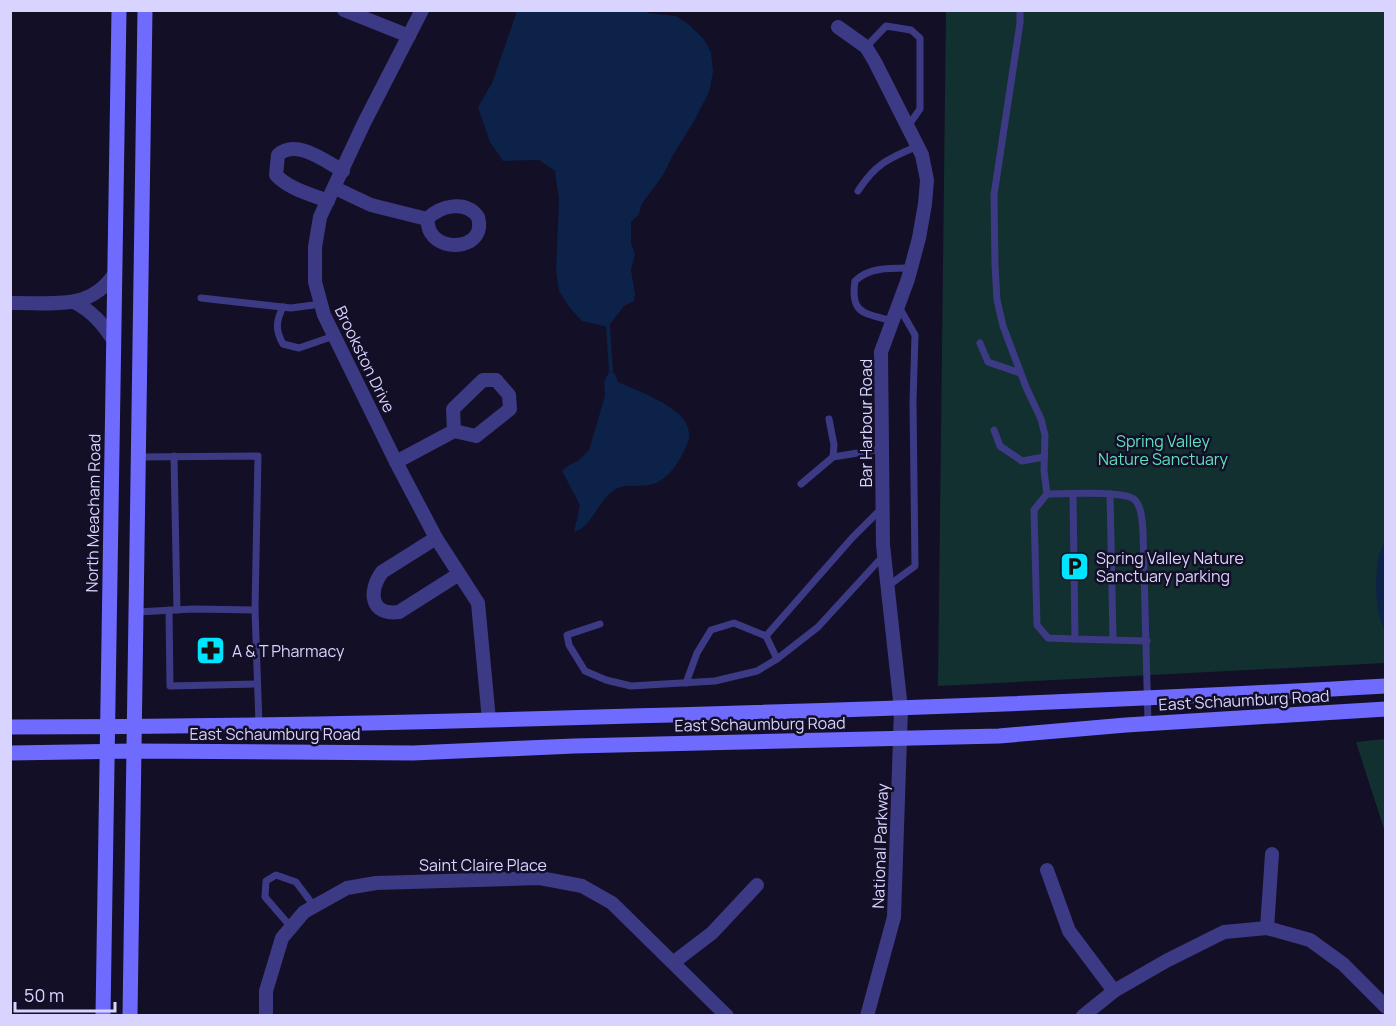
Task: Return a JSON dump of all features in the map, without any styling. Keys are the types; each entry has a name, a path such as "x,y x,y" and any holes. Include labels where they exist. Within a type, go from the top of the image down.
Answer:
{"main road":[{"name":"North Meacham Road","path":"103,1016 119,10"},
{"path":"130,1016 145,10"},
{"name":"East Schaumburg Road","path":"10,727 259,725 901,709 1386,686"},
{"name":"East Schaumburg Road","path":"10,753 134,751 412,753 999,736 1148,723 1386,710"}],"street":[{"path":"344,10 409,36"},
{"name":"Brookston Drive","path":"422,10 364,123 320,217 315,247 315,282 334,336 396,462 436,538 478,603 489,720"},
{"name":"Bar Harbour Road","path":"838,27 866,46 918,146 927,180 925,204 911,268 882,352 884,555 901,709"},
{"path":"328,201 282,182 276,175 278,155 284,149 294,148 310,153 343,171"},
{"path":"335,188 371,205 427,219"},
{"path":"10,303 74,302 100,292 115,273"},
{"path":"74,302 87,309 114,341"},
{"path":"396,462 454,431 476,436 510,409 509,395 496,380 483,380 453,409 454,431"},
{"path":"436,538 382,572 372,592 380,609 388,613 399,612 459,574"},
{"name":"National Parkway","path":"867,1016 894,917 901,709"},
{"path":"1266,928 1272,854"},
{"path":"1047,870 1069,931 1114,991"},
{"name":"Saint Claire Place","path":"309,909 347,888 376,883 540,878 582,886 612,903 727,1016"},
{"path":"674,962 712,933 757,885"},
{"path":"266,1016 266,991 282,938 309,909"},
{"path":"1083,1016 1114,991 1166,961 1224,932 1266,928 1310,940 1343,964 1386,1007"}],"lane":[{"path":"1020,10 1020,23 993,195 993,219 997,300 1003,326 1020,373 1041,419 1045,435 1047,494 1034,510 1037,626 1048,638 1147,641"},
{"path":"866,46 886,26 911,30 920,38 920,109 908,126"},
{"path":"858,191 867,177 887,159 918,146"},
{"path":"892,321 870,315 857,307 853,298 855,281 864,273 886,268 911,268"},
{"path":"201,298 291,308 321,304"},
{"path":"888,586 915,566 913,402 915,335 898,305"},
{"path":"283,307 277,320 276,330 283,344 299,348 334,336"},
{"path":"980,343 988,362 1020,373"},
{"path":"829,419 834,445 833,457"},
{"path":"994,430 1000,446 1022,461 1044,457"},
{"path":"801,484 833,457 882,449"},
{"path":"174,456 170,686 257,684"},
{"path":"139,457 258,456 255,610 259,725"},
{"path":"1047,494 1129,496 1135,500 1140,509 1143,531 1148,723"},
{"path":"1073,494 1075,639"},
{"path":"1110,494 1113,639"},
{"path":"766,636 852,538 882,508"},
{"path":"600,624 567,635 569,645 585,671 606,680 631,686 686,683 715,681 758,671 818,627 884,555"},
{"path":"137,612 255,610"},
{"path":"686,683 697,653 711,630 734,623 766,636 777,659"},
{"path":"291,927 265,897 266,881 276,875 296,882 309,909"}],"green space":[{"name":"Spring Valley Nature Sanctuary","path":"946,11 1385,11 1385,663 938,686"},
{"path":"1386,739 1385,832 1356,742"}],"water":[{"path":"644,10 648,13 676,16 703,38 711,52 713,72 709,92 663,175 641,205 639,214 631,222 631,243 635,254 631,270 634,301 624,306 608,327 582,321 559,291 556,270 559,200 555,171 539,160 503,161 490,142 478,107 492,83 517,11"},
{"path":"610,370 615,374 618,382 671,408 686,424 689,439 680,459 666,477 653,484 627,486 611,492 586,524 574,532 580,505 562,471 578,461 589,450 605,396 604,382"},
{"path":"1385,543 1385,633 1380,619 1376,588 1379,556"}],"waterway":[{"path":"608,327 611,370"}],"place":[{"name":"Spring Valley Nature Sanctuary parking","path":"1075,567"},
{"name":"A & T Pharmacy","path":"211,651"}]}
